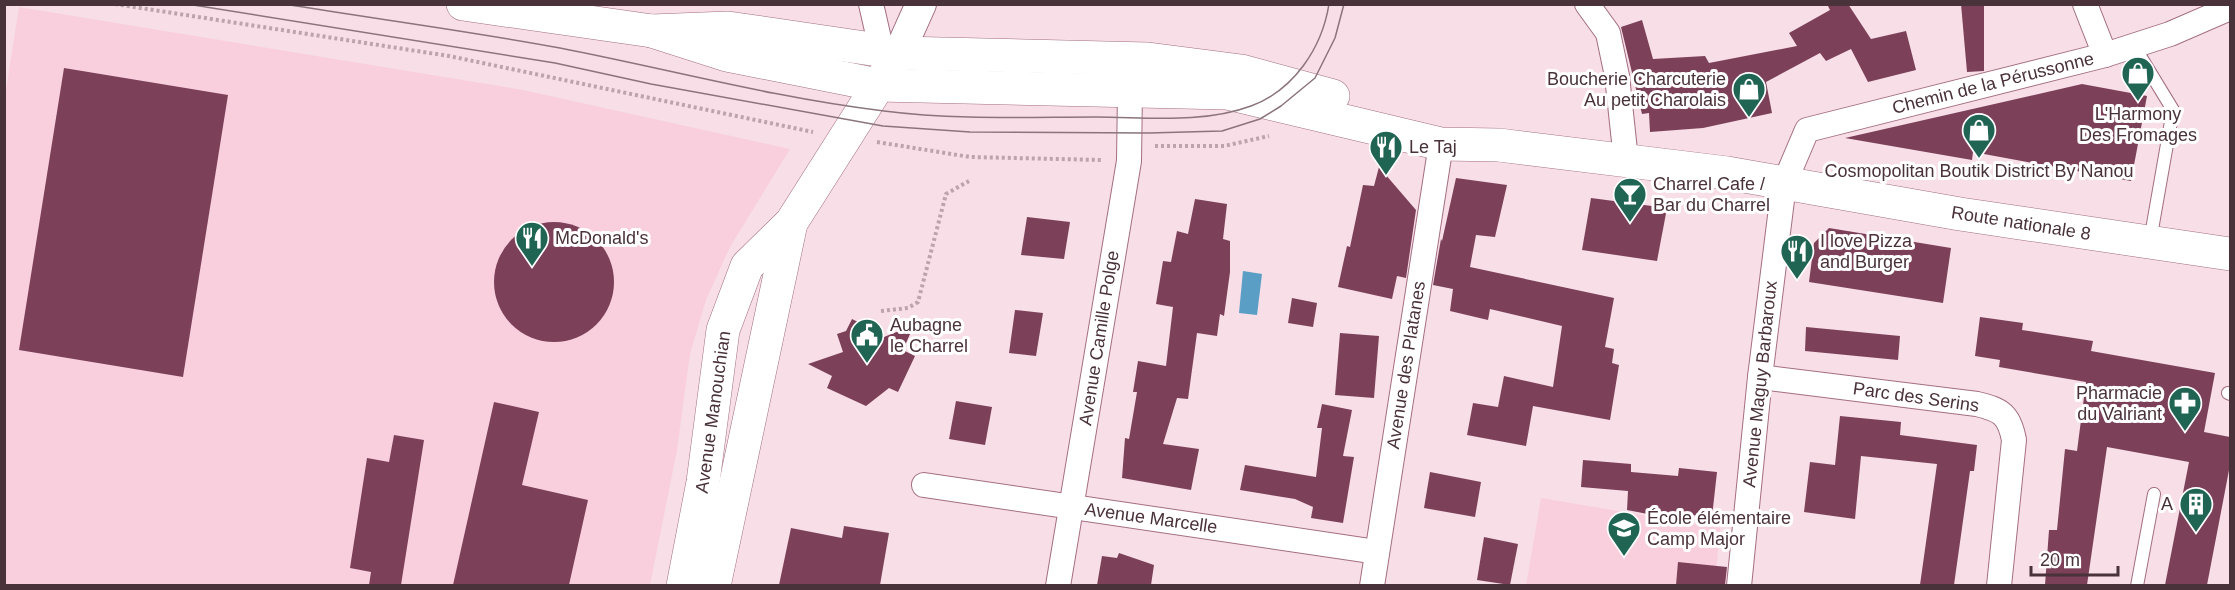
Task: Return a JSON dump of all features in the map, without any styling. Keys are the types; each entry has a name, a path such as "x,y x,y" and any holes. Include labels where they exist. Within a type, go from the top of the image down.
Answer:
{"main road":[{"path":"463,4 652,31 727,55 879,85 1227,93 1441,144 1499,145"},
{"path":"652,31 728,28 890,52 1148,59 1241,71 1431,122 1499,145"},
{"name":"Avenue Manouchian","path":"714,585 791,223 831,135 879,85 890,52"},
{"name":"Route nationale 8","path":"1499,145 1626,160 2230,254"},
{"name":"Avenue Manouchian","path":"683,585 703,482 723,330 747,266 791,223"}],"street":[{"path":"871,4 890,52"},
{"path":"890,52 921,4"},
{"path":"1587,4 1608,33 1617,76 1626,160"},
{"path":"2085,4 2105,55"},
{"name":"Chemin de la Pérussonne","path":"1798,186 1807,130 2105,55 2230,8"},
{"name":"Avenue Camille Polge","path":"1058,585 1129,161 1130,90"},
{"name":"Avenue des Platanes","path":"1372,585 1441,144"},
{"name":"Avenue Maguy Barbaroux","path":"1739,585 1760,377 1798,186"},
{"name":"Parc des Serins","path":"1760,377 1977,404 1999,410 2011,424 2014,440 1999,585"},
{"name":"Avenue Marcelle","path":"924,485 1377,552"}],"lane":[{"path":"2134,46 2173,110 2150,242"},
{"path":"2137,585 2154,494"}],"path":[{"path":"115,4 449,56 831,135 970,157 1146,162 1147,146 1224,146 1279,134"},
{"path":"881,312 908,308 918,302 946,194 969,181"}],"shaded area":[{"path":"19,7 523,90 790,149 730,247 706,300 690,354 677,450 650,585 5,586 4,103"},
{"name":"École élémentaire Camp Major","path":"1541,498 1720,528 1715,585 1526,586"}],"water":[{"path":"1243,271 1262,274 1257,315 1239,313"}],"building":[{"path":"1827,4 1848,4 1871,39 1906,31 1916,70 1868,82 1851,49 1826,61 1820,53 1766,82 1772,113 1703,128 1650,132 1649,113 1642,114 1621,27 1642,20 1653,59 1705,56 1709,63 1797,46 1789,33 1830,10"},
{"path":"1961,4 1984,4 1984,71 1967,72"},
{"path":"64,68 228,95 183,377 19,350"},
{"path":"2082,84 2147,96 2131,181 1973,152 1972,160 1845,138"},
{"path":"1379,167 1416,210 1406,278 1397,276 1392,299 1338,287 1347,246 1350,247 1363,185 1374,186"},
{"path":"1456,178 1507,185 1495,237 1476,235 1470,267 1614,298 1605,347 1614,349 1612,363 1619,365 1610,420 1533,406 1526,446 1467,435 1473,403 1498,407 1504,376 1553,387 1562,326 1490,309 1488,320 1450,311 1453,289 1433,285 1441,239 1442,241"},
{"path":"1591,198 1667,208 1657,261 1582,250"},
{"path":"1195,199 1227,204 1223,239 1230,241 1230,272 1224,316 1220,314 1217,336 1197,333 1188,399 1177,398 1163,444 1199,449 1191,490 1122,478 1125,438 1129,439 1137,392 1133,392 1138,361 1166,366 1173,307 1156,304 1163,261 1171,262 1177,231 1188,234"},
{"path":"1027,217 1070,222 1064,259 1021,255"},
{"path":"554,222 577,227 596,240 609,259 614,282 609,305 596,324 577,337 554,342 531,337 512,324 499,305 494,282 499,259 512,240 531,227"},
{"path":"1829,228 1951,248 1943,303 1809,282 1814,243"},
{"path":"1292,298 1317,303 1313,327 1288,323"},
{"path":"1015,310 1043,313 1036,356 1009,353"},
{"path":"1980,317 2023,323 2022,330 2093,341 2091,351 2215,373 2204,432 2230,437 2230,465 2207,585 2165,585 2189,462 2107,447 2087,585 2045,585 2049,530 2057,530 2065,449 2077,451 2086,382 1999,367 2000,360 1975,356"},
{"name":"Aubagne le Charrel","path":"852,319 864,325 873,322 879,339 914,325 903,350 915,356 898,392 889,388 866,406 827,388 832,376 808,364 843,352 837,334 846,331"},
{"path":"1806,327 1900,336 1898,360 1805,351"},
{"path":"1340,333 1379,336 1374,398 1335,395"},
{"path":"956,401 992,407 985,445 949,439"},
{"path":"494,402 539,412 522,485 588,500 569,585 453,585"},
{"path":"1322,404 1352,410 1343,456 1354,457 1343,523 1311,518 1313,507 1295,499 1240,490 1245,465 1316,477 1322,428 1317,428"},
{"path":"1840,416 1901,422 1900,435 1977,445 1974,471 1970,471 1954,585 1920,585 1937,464 1861,456 1855,519 1804,512 1810,462 1835,465"},
{"path":"394,435 424,440 401,585 369,585 371,572 350,568 367,458 389,462"},
{"path":"1583,460 1631,464 1631,472 1678,476 1679,468 1717,472 1712,517 1658,512 1658,516 1627,510 1628,491 1581,487"},
{"path":"1430,472 1481,482 1475,517 1424,508"},
{"path":"844,526 889,533 880,585 779,585 791,528 842,538"},
{"path":"1484,537 1518,544 1510,585 1477,580"},
{"path":"1119,553 1154,565 1151,585 1097,585 1102,556 1117,558"},
{"path":"1678,562 1727,567 1725,585 1676,585"}],"tram line":[{"path":"187,4 555,63 651,84 883,126 970,132 1149,133 1222,131 1260,119 1281,106 1315,78 1335,38 1344,4"},
{"path":"284,4 526,42 803,99 884,111 963,117 1154,118 1194,117 1233,112 1266,99 1280,90 1304,66 1313,51 1329,4"}],"place":[{"name":"L'Harmony Des Fromages","path":"2138,102"},
{"name":"Boucherie Charcuterie Au petit Charolais","path":"1749,118"},
{"name":"Cosmopolitan Boutik District By Nanou","path":"1979,159"},
{"name":"Le Taj","path":"1386,176"},
{"name":"Charrel Cafe / Bar du Charrel","path":"1630,223"},
{"name":"McDonald's","path":"532,267"},
{"name":"I love Pizza and Burger","path":"1797,280"},
{"name":"Aubagne le Charrel","path":"867,364"},
{"name":"Pharmacie du Valriant","path":"2185,432"},
{"name":"A","path":"2196,533"},
{"name":"École élémentaire Camp Major","path":"1624,557"}]}
